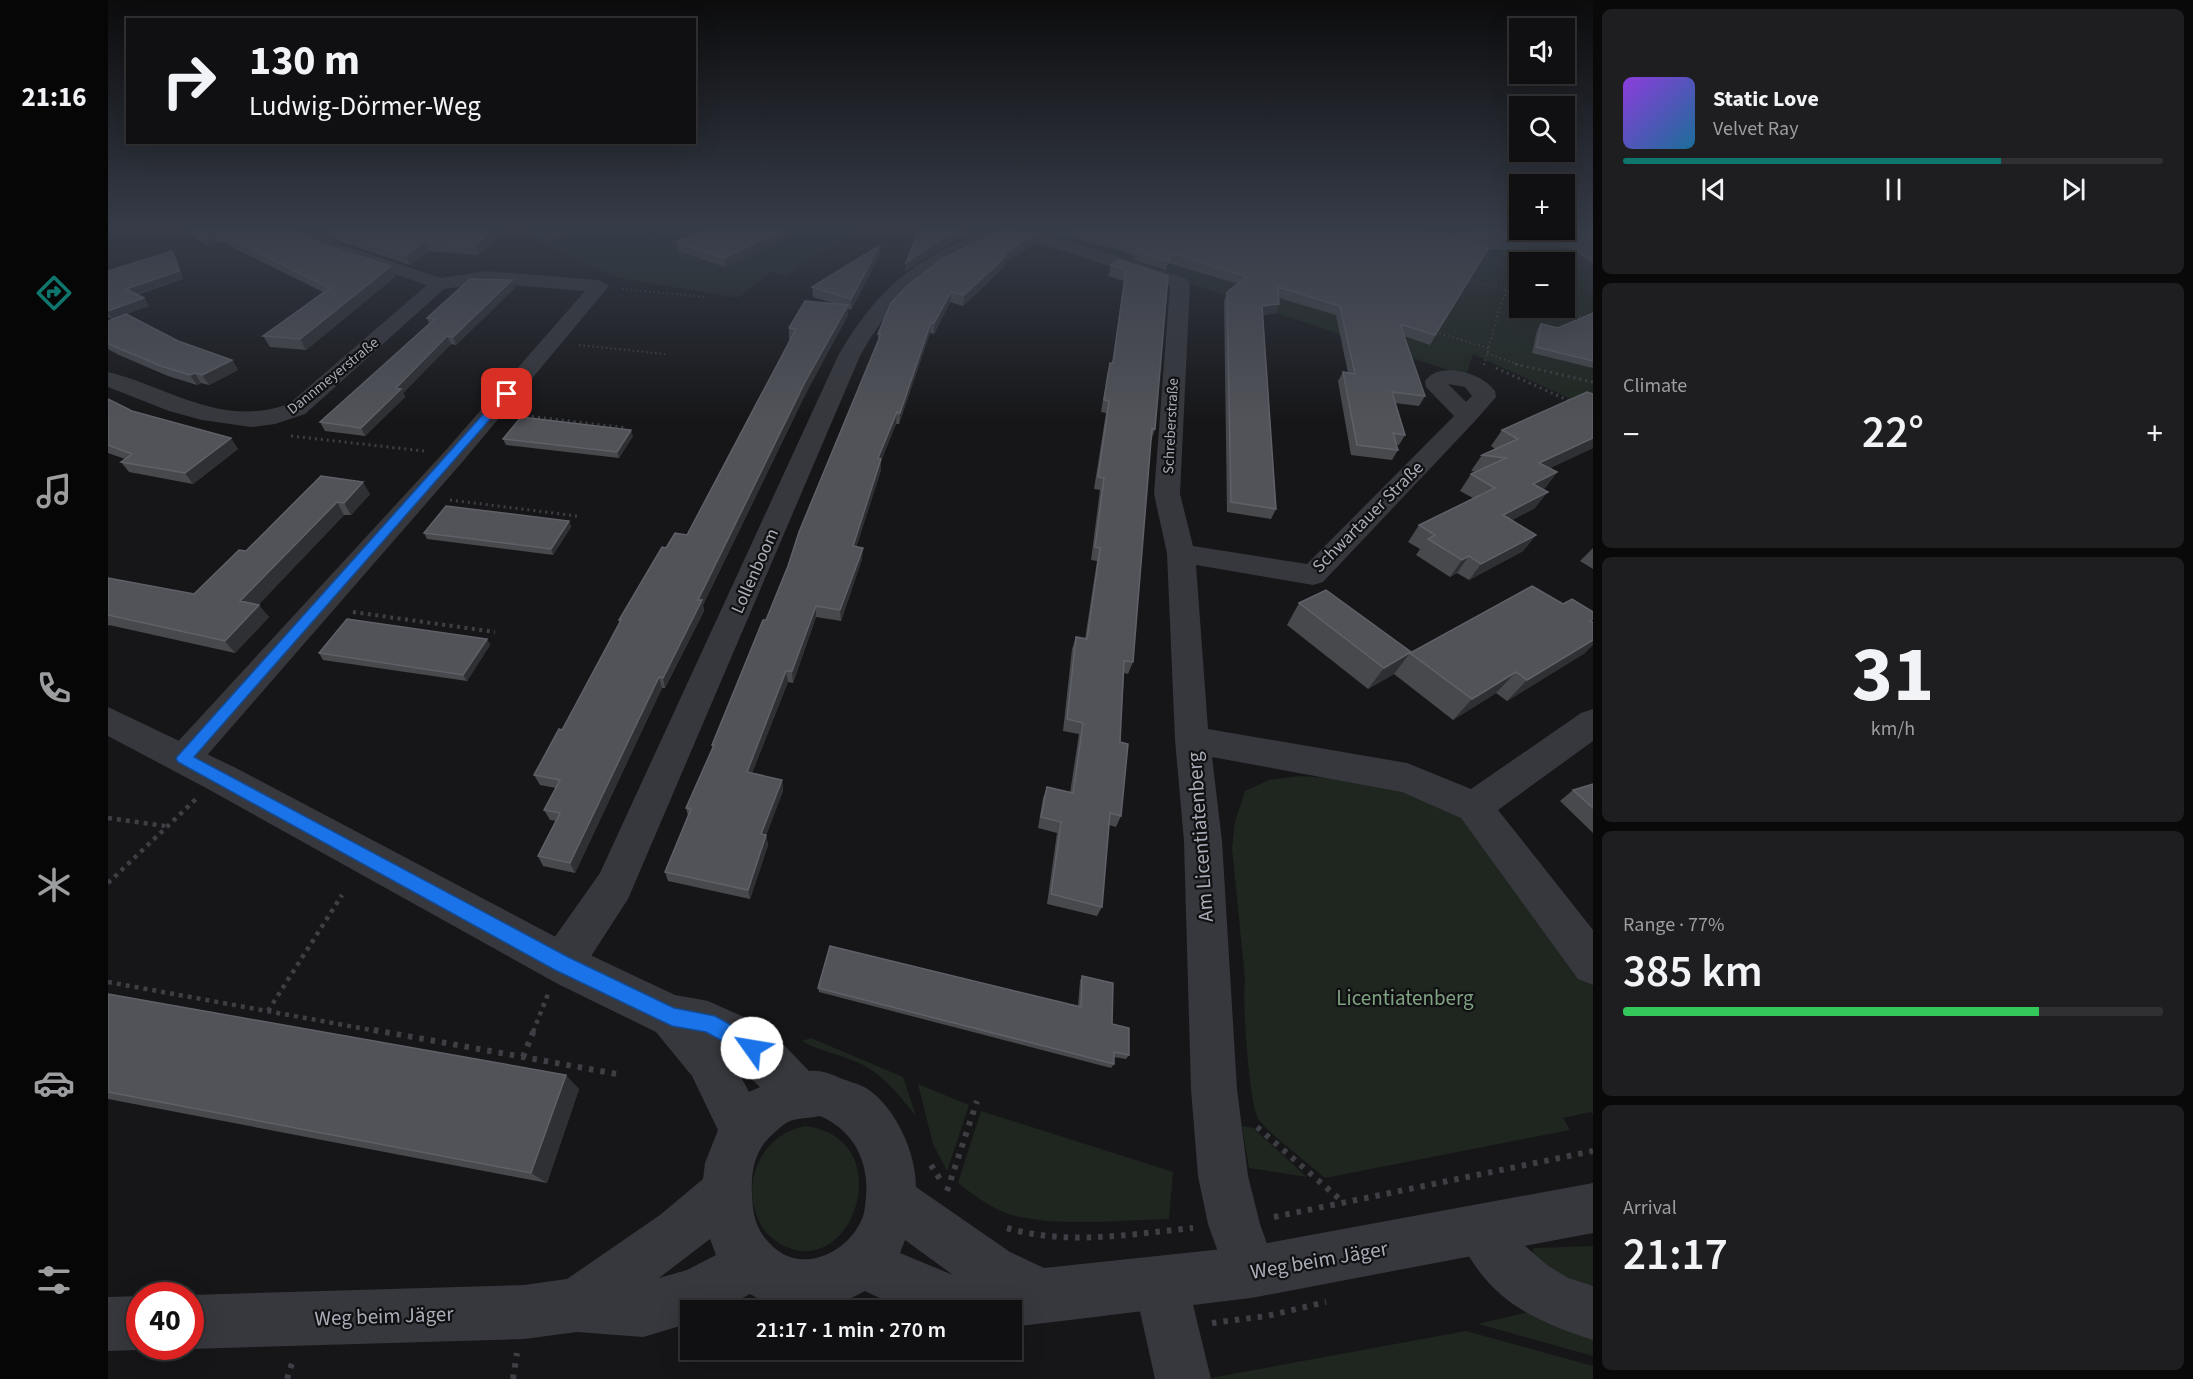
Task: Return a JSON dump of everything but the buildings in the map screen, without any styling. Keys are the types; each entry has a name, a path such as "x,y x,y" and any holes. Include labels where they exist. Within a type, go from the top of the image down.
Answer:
{"street":[{"name":"Dannmeyerstraße","path":"280,418 297,409 431,293"},
{"path":"184,758 455,455 594,293"},
{"name":"Lollenboom","path":"562,963 614,886 849,356 875,313 895,293"},
{"name":"Schreberstraße","path":"1179,293 1167,494 1181,553 1192,740"},
{"path":"1467,416 1437,387 1436,381 1443,378 1460,378 1481,387"},
{"path":"108,379 181,407 244,421 280,418"},
{"name":"Schwartauer Straße","path":"1181,553 1313,575 1484,397 1481,387"},
{"path":"108,720 184,758 562,963 672,1016 708,1023 739,1038 765,1058 798,1094"},
{"path":"1474,807 1593,723"},
{"name":"Am Licentiatenberg","path":"1251,1272 1234,1224 1223,1176 1214,1089 1203,841 1192,740 1340,764 1407,778 1474,807 1593,964"},
{"path":"672,1016 708,1060 743,1130"},
{"path":"820,1093 835,1096 849,1103 870,1120 887,1153 892,1173 892,1200 883,1232 863,1262 844,1277 815,1286 793,1286 772,1279 753,1264 738,1245 728,1220 724,1193 727,1168 743,1130 767,1106 798,1094 820,1093"},
{"name":"Weg beim Jäger","path":"577,1305 678,1233 724,1193"},
{"path":"892,1200 991,1271 1042,1295"},
{"name":"Weg beim Jäger","path":"863,1262 913,1287 952,1302 996,1303 1042,1295 1161,1284 1251,1272 1593,1208"},
{"path":"1482,1230 1502,1261 1535,1291 1554,1301 1593,1313"},
{"name":"Weg beim Jäger","path":"204,1322 524,1312 577,1305 643,1310 696,1294 753,1264"},
{"path":"1161,1284 1183,1379"},
{"path":"108,1324 126,1323"}],"path":[{"path":"670,293 705,297"},
{"path":"1481,387 1488,348 1506,293"},
{"path":"1575,314 1593,321"},
{"path":"1584,325 1585,318"},
{"path":"1428,330 1488,348"},
{"path":"551,343 665,354"},
{"path":"1487,353 1509,363 1593,382"},
{"path":"1496,368 1582,407"},
{"path":"492,411 627,428"},
{"path":"280,418 283,435 455,455"},
{"path":"418,496 578,516"},
{"path":"319,607 495,632"},
{"path":"108,883 165,826 221,778"},
{"path":"108,818 165,826"},
{"path":"268,1011 342,895"},
{"path":"523,1057 562,963"},
{"path":"108,982 617,1074"},
{"path":"1214,1089 1343,1202"},
{"path":"944,1202 977,1101"},
{"path":"1234,1224 1593,1151"},
{"path":"929,1161 947,1191 955,1197"},
{"path":"999,1225 1018,1233 1064,1237 1193,1228"}],"green space":[{"path":"710,293 744,293 738,298"},
{"path":"1218,293 1509,293 1509,318 1575,318 1575,293 1593,293 1593,409 1473,354 1466,376"},
{"name":"Licentiatenberg","path":"1300,776 1343,779 1404,792 1463,818 1593,979 1593,1115 1591,1112 1563,1118 1570,1130 1325,1178 1265,1127 1255,1111 1252,1095 1247,1052 1245,979 1232,848 1235,822 1245,791 1269,780"},
{"path":"811,1038 903,1077 916,1116 888,1084 873,1071 864,1065 802,1041"},
{"path":"918,1084 969,1105 947,1171 933,1144"},
{"path":"981,1111 1173,1172 1169,1219 1053,1221 1015,1216 992,1207 958,1183"},
{"path":"805,1126 834,1136 852,1154 859,1178 857,1203 847,1226 831,1243 809,1251 784,1246 768,1234 761,1225 752,1194 753,1178 766,1150 789,1131"},
{"path":"1242,1126 1253,1128 1307,1177 1249,1168"},
{"path":"1593,1246 1593,1285 1567,1292 1530,1257 1534,1248"},
{"path":"1532,1311 1593,1335 1593,1356 1478,1324"},
{"path":"1466,1331 1593,1366 1593,1379 1205,1379"}],"route":[{"path":"507,394 184,758 562,963 672,1016 708,1023 739,1038 752,1048"}]}
